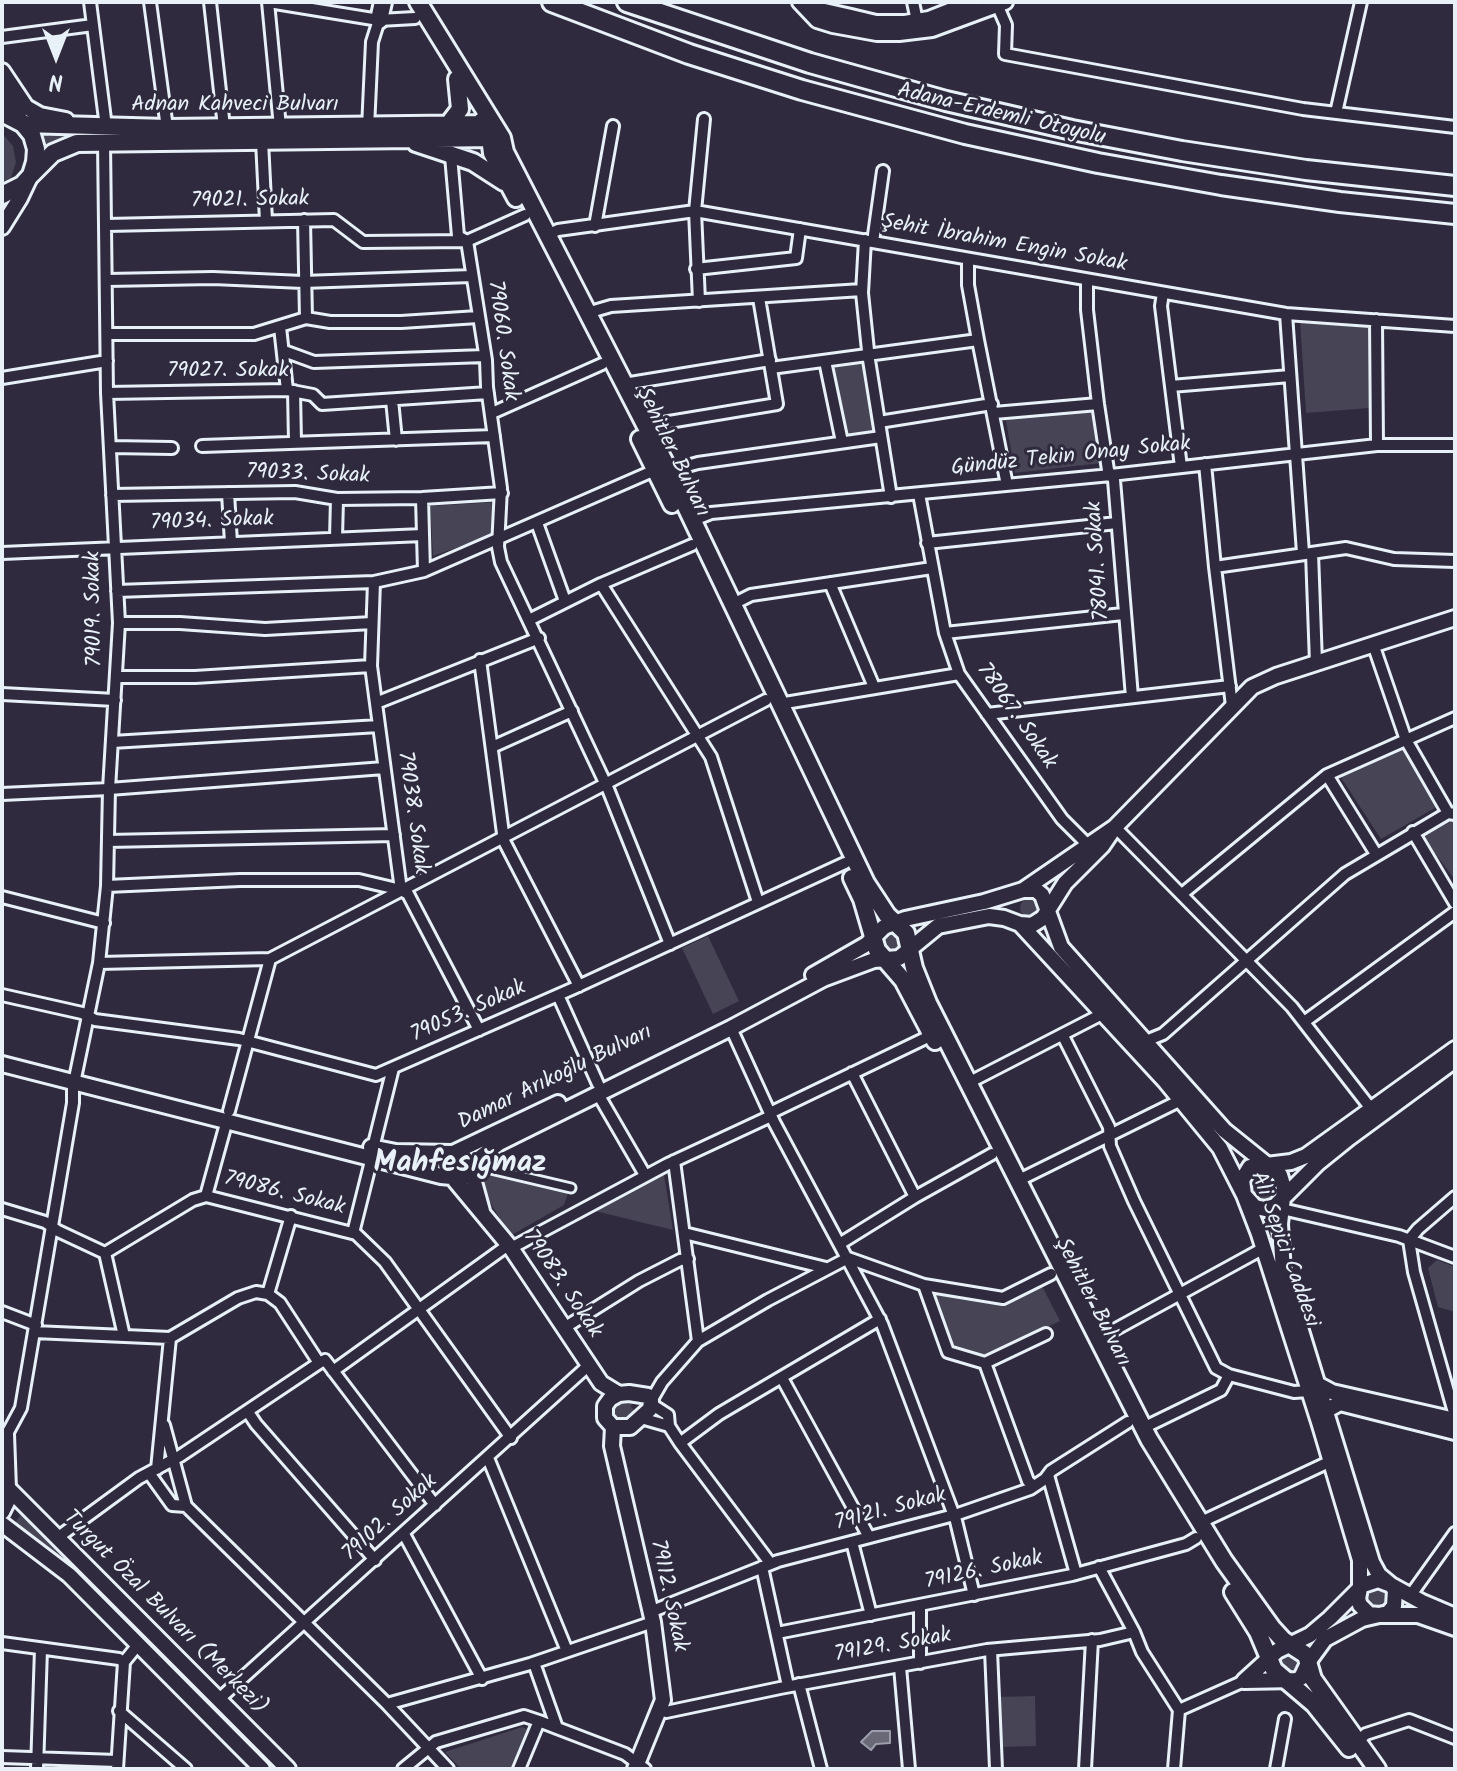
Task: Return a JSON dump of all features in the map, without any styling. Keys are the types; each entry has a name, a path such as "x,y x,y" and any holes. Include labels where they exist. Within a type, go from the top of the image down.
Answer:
{"highway":[{"name":"Adana-Erdemli Otoyolu","path":"552,2 674,48 802,90 978,138 1221,185 1455,214"},
{"name":"Adana-Erdemli Otoyolu","path":"627,2 810,63 946,101 1072,130 1306,170 1455,186"}],"main road":[{"path":"379,20 383,2"},
{"name":"Şehitler Bulvarı","path":"406,2 416,10 505,152 645,426 692,545 866,883 887,915 896,922"},
{"path":"800,2 806,11 825,22 877,33 932,29 1000,3"},
{"path":"813,2 820,10 876,23 917,21 972,2"},
{"name":"Şehitler Bulvarı","path":"416,10 457,79 493,131 492,153 602,364 691,521 862,899 873,937"},
{"path":"2,71 26,107 40,115 105,135"},
{"path":"447,126 460,109 457,79"},
{"path":"2,80 9,105 32,135 36,149 31,175 2,227"},
{"path":"2,113 11,115 23,124"},
{"name":"Adnan Kahveci Bulvarı","path":"23,124 105,135 262,141 406,140"},
{"name":"Adnan Kahveci Bulvarı","path":"2,195 22,185 53,153 105,135 167,128 447,126"},
{"path":"447,126 493,131"},
{"path":"406,140 493,131"},
{"path":"406,140 485,168 511,188"},
{"path":"1092,849 1023,890 896,922 873,937 877,950 886,961 899,958 928,932 948,923 989,916 1026,926 1038,923 1092,849 1252,687 1276,676 1455,618"},
{"path":"1023,890 1036,890 1042,895 1048,909"},
{"path":"1020,924 1014,916 1013,906 1023,890"},
{"name":"Ali Sepici Caddesi","path":"1048,909 1061,947 1224,1130 1269,1164"},
{"path":"896,922 906,933 911,949"},
{"name":"Ali Sepici Caddesi","path":"1020,924 1104,1013 1215,1140 1244,1195 1314,1388 1327,1410 1372,1562 1379,1575 1391,1585 1455,1616"},
{"name":"Damar Arıkoğlu Bulvarı","path":"476,1169 481,1157 499,1143 807,978 854,952 873,937"},
{"name":"Şehitler Bulvarı","path":"911,949 917,977 1135,1425"},
{"name":"Damar Arıkoğlu Bulvarı","path":"373,1152 453,1153 731,1028 823,979 874,960 886,961"},
{"name":"Şehitler Bulvarı","path":"886,961 903,980 932,1035 1051,1274 1135,1425 1258,1632 1270,1658"},
{"path":"1455,1049 1306,1156 1291,1162 1250,1167 1242,1180 1244,1195 1255,1207 1265,1209 1283,1203 1318,1163 1455,1060"},
{"name":"Damar Arıkoğlu Bulvarı","path":"2,1055 75,1077 373,1152 454,1178"},
{"name":"Damar Arıkoğlu Bulvarı","path":"2,1064 75,1077"},
{"path":"476,1169 462,1178 454,1178 448,1172 446,1163 453,1153 461,1151 469,1155 476,1169 483,1212"},
{"path":"1269,1164 1283,1181 1283,1203"},
{"name":"79083. Sokak","path":"454,1178 511,1248 601,1383"},
{"name":"Ali Sepici Caddesi","path":"1283,1203 1280,1243 1283,1272 1331,1461 1360,1560 1360,1588"},
{"path":"601,1383 619,1394 648,1399 641,1418 630,1427 613,1427 605,1418 601,1383"},
{"path":"1314,1388 1455,1418"},
{"path":"605,1406 619,1394"},
{"path":"1327,1410 1340,1403 1455,1432"},
{"name":"79112. Sokak","path":"613,1427 614,1459 652,1617 661,1672 662,1707 639,1767"},
{"path":"2,1512 8,1500 6,1485"},
{"name":"Turgut Özal Bulvarı (Merkezi)","path":"6,1485 288,1769"},
{"name":"Turgut Özal Bulvarı (Merkezi)","path":"2,1524 61,1568 262,1769"},
{"name":"Şehitler Bulvarı","path":"1198,1531 1263,1616 1291,1645"},
{"path":"1372,1581 1391,1585 1396,1594 1394,1606 1388,1613 1362,1619 1338,1630 1318,1646 1301,1678 1244,1681 1277,1651 1310,1635 1360,1588 1372,1581"},
{"path":"1360,1588 1360,1605 1369,1614 1418,1615 1455,1628"},
{"path":"1291,1645 1302,1651 1309,1661 1313,1679 1377,1769"},
{"path":"1270,1658 1274,1670 1314,1704 1365,1769"}],"street":[{"name":"79019. Sokak","path":"4,1437 21,1408 75,1077 99,963 107,886 109,789 119,623 107,393 105,135 90,2"},
{"path":"150,2 167,128"},
{"path":"210,2 224,127"},
{"path":"280,127 268,2 379,20 416,10"},
{"path":"913,2 917,21"},
{"path":"1336,113 1361,2"},
{"path":"1000,3 1006,25 1005,54 1336,113 1455,127"},
{"path":"368,128 372,42 379,20"},
{"path":"2,37 93,25"},
{"path":"699,301 695,211 704,119"},
{"path":"595,226 613,126"},
{"path":"262,141 266,221"},
{"name":"79060. Sokak","path":"451,156 458,236 467,241 502,493 501,562 605,782 670,944"},
{"path":"883,171 862,290 891,497"},
{"name":"Şehit İbrahim Engin Sokak","path":"547,235 558,230 695,211 1286,314 1455,326"},
{"name":"79021. Sokak","path":"107,225 334,220 363,242 467,241 525,215"},
{"path":"304,220 306,318"},
{"path":"696,269 796,258 800,229"},
{"path":"968,259 968,285 1007,485"},
{"path":"107,280 213,278 303,282 472,276"},
{"name":"78041. Sokak","path":"1087,281 1087,310 1098,404 1114,480 1132,697"},
{"path":"587,313 611,306 862,290"},
{"path":"1163,293 1161,306 1181,467"},
{"path":"645,426 777,404 759,298"},
{"path":"1286,314 1316,663"},
{"path":"107,334 254,334 306,318 330,322 401,322 478,317"},
{"path":"1376,320 1377,445"},
{"path":"280,327 295,442"},
{"path":"624,384 978,340"},
{"path":"284,351 314,362 485,356"},
{"path":"2,378 107,361"},
{"path":"825,361 842,442"},
{"path":"492,413 602,364"},
{"path":"1171,386 1290,376"},
{"name":"79027. Sokak","path":"107,393 290,390 313,395 322,404 488,393"},
{"path":"392,400 396,440"},
{"path":"879,422 993,409 1098,404"},
{"path":"202,446 494,436"},
{"path":"117,591 374,582 424,571 662,471 881,437"},
{"name":"Gündüz Tekin Onay Sokak","path":"691,521 711,513 1111,475 1377,445 1455,445"},
{"path":"110,447 172,448"},
{"path":"1205,464 1232,706"},
{"name":"79033. Sokak","path":"112,495 295,492 337,499 502,493"},
{"path":"228,493 231,543"},
{"name":"78067. Sokak","path":"919,494 945,633 959,674 1062,819 1092,849"},
{"path":"422,498 424,571"},
{"path":"336,538 337,499"},
{"path":"537,523 565,601"},
{"path":"927,543 1117,523"},
{"name":"79034. Sokak","path":"2,553 423,535"},
{"path":"529,620 601,584 692,545"},
{"path":"1215,567 1346,548 1394,559 1455,561"},
{"path":"731,605 751,595 932,568"},
{"name":"79038. Sokak","path":"374,582 371,666 401,890 408,894 479,1030"},
{"path":"830,583 874,687"},
{"path":"601,584 711,757 758,902"},
{"path":"945,633 1123,614"},
{"path":"119,623 208,624 265,629 372,623"},
{"path":"376,703 539,638"},
{"path":"1146,1041 1163,1034 1345,874 1413,832 1452,814 1406,740 1373,644"},
{"path":"480,660 504,837 579,986"},
{"path":"117,677 195,677 371,666"},
{"path":"99,963 270,959 605,782 772,702 959,674"},
{"path":"987,714 1230,686"},
{"path":"2,694 115,700"},
{"path":"492,747 572,711"},
{"path":"1182,894 1327,775 1455,718"},
{"path":"112,742 379,726"},
{"path":"2,794 384,768"},
{"path":"1327,775 1376,854"},
{"path":"1115,827 1304,1022 1372,1110"},
{"path":"1413,832 1455,903"},
{"path":"108,841 394,835"},
{"name":"79053. Sokak","path":"2,995 82,1013 95,1020 246,1041 376,1075 579,986 845,863"},
{"path":"107,886 240,880 359,880 401,890"},
{"path":"2,897 104,923"},
{"path":"1304,1022 1455,912"},
{"path":"206,1196 270,959"},
{"path":"558,995 598,1089 645,1175"},
{"path":"968,1083 1104,1013"},
{"path":"731,1028 805,1183 841,1243 880,1319 954,1515 974,1595"},
{"path":"333,1371 504,1248 511,1248 645,1175 932,1035"},
{"path":"1063,1036 1109,1127 1110,1146 1134,1201 1216,1368 1229,1375 1294,1392 1314,1388"},
{"path":"353,1233 393,1068"},
{"path":"852,1073 915,1197"},
{"path":"1017,1181 1181,1100"},
{"path":"841,1243 992,1154"},
{"path":"674,1161 698,1341"},
{"path":"476,1169 571,1188"},
{"name":"79086. Sokak","path":"105,1253 193,1200 206,1196 353,1233 385,1262 511,1438"},
{"path":"1455,1197 1409,1240 1414,1272 1455,1418"},
{"path":"1283,1203 1409,1240 1455,1257"},
{"path":"2,1209 45,1222 105,1253 124,1336"},
{"path":"268,1294 291,1216"},
{"path":"684,1233 826,1268"},
{"path":"1096,1340 1264,1248"},
{"path":"821,1769 777,1633 766,1565 680,1443 669,1426 668,1415 648,1399 698,1341 848,1258 924,1285 1003,1298 1051,1274"},
{"path":"564,1328 639,1281 688,1259"},
{"path":"924,1285 948,1352 985,1363 1046,1334"},
{"path":"2,1312 35,1328 170,1338 238,1298 256,1292 268,1294 280,1303 319,1363"},
{"path":"680,1443 719,1414 880,1319"},
{"path":"170,1338 153,1471 172,1505 186,1506"},
{"path":"57,1538 153,1471 325,1360 435,1505"},
{"path":"985,1363 1028,1481 1034,1486"},
{"name":"79102. Sokak","path":"218,1700 589,1365"},
{"path":"1442,1366 1455,1367"},
{"name":"79121. Sokak","path":"387,1704 482,1679 567,1651 652,1617 766,1565 954,1515 1034,1486 1135,1425 1221,1390 1229,1375"},
{"path":"782,1378 869,1537"},
{"path":"162,1411 186,1506 387,1704 448,1769"},
{"path":"248,1412 375,1560"},
{"path":"641,1418 669,1426"},
{"path":"4,1437 6,1485"},
{"path":"488,1458 567,1651"},
{"name":"79126. Sokak","path":"777,1633 1076,1574 1186,1544 1198,1531 1331,1461"},
{"path":"1048,1475 1076,1574"},
{"path":"1410,1596 1455,1533"},
{"path":"404,1534 482,1679"},
{"path":"852,1542 871,1615"},
{"path":"1099,1567 1142,1652 1179,1710 1174,1769"},
{"path":"920,1606 920,1663"},
{"name":"79129. Sokak","path":"662,1707 666,1712 793,1685 991,1650 1092,1640 1134,1632"},
{"path":"1085,1769 1092,1640"},
{"path":"2,1643 124,1662"},
{"path":"2,1757 37,1763 117,1765 124,1662 137,1646"},
{"path":"37,1763 41,1649"},
{"path":"991,1650 996,1769"},
{"path":"534,1663 557,1728"},
{"path":"900,1667 909,1769"},
{"path":"1179,1710 1244,1681"},
{"path":"119,1711 186,1769"},
{"path":"403,1769 436,1742 524,1716 625,1754 639,1767"},
{"path":"1276,1769 1285,1719"},
{"path":"1357,1741 1366,1734 1409,1720 1455,1738"},
{"path":"519,1769 539,1721"}],"shaded area":[{"path":"2,133 13,146 16,162 11,178 2,186"},
{"path":"41,134 166,134 72,137 43,150"},
{"path":"1300,321 1368,323 1369,408 1306,413"},
{"path":"868,360 879,434 846,439 832,366"},
{"path":"1093,404 1102,463 1015,473 1005,415"},
{"path":"497,502 498,533 433,556 430,506"},
{"path":"1407,746 1440,805 1381,839 1338,773"},
{"path":"1455,819 1455,880 1422,836"},
{"path":"1030,898 1037,901 1040,908 1037,915 1030,918 1023,915 1020,908 1023,901"},
{"path":"891,932 898,935 901,942 898,949 891,952 884,949 881,942 884,935"},
{"path":"708,936 739,1001 713,1014 682,948"},
{"path":"482,1171 569,1190 564,1205 510,1236 483,1190"},
{"path":"1263,1172 1273,1176 1277,1186 1273,1196 1263,1200 1253,1196 1249,1186 1253,1176"},
{"path":"664,1175 673,1230 595,1211"},
{"path":"1437,1260 1455,1267 1455,1312 1438,1307 1428,1268"},
{"path":"1041,1284 1060,1321 985,1357 954,1349 930,1291 1001,1304"},
{"path":"633,1399 631,1407 639,1415 633,1421 617,1420 613,1412 618,1400"},
{"path":"23,1512 200,1692 196,1696 79,1576 14,1524"},
{"path":"1374,1586 1382,1586 1389,1597 1382,1608 1374,1608 1367,1601 1367,1593"},
{"path":"1290,1653 1297,1656 1300,1663 1297,1670 1290,1673 1283,1670 1280,1663 1283,1656"},
{"path":"202,1694 280,1769 273,1769 198,1698"},
{"path":"1035,1696 1036,1746 999,1747 998,1697"},
{"path":"522,1727 527,1729 511,1769 461,1769 445,1752"}],"water":[{"path":"872,1731 890,1731 890,1743 876,1744 871,1750 861,1742"}],"district":[{"name":"Mahfesığmaz","path":"460,1166"}]}
